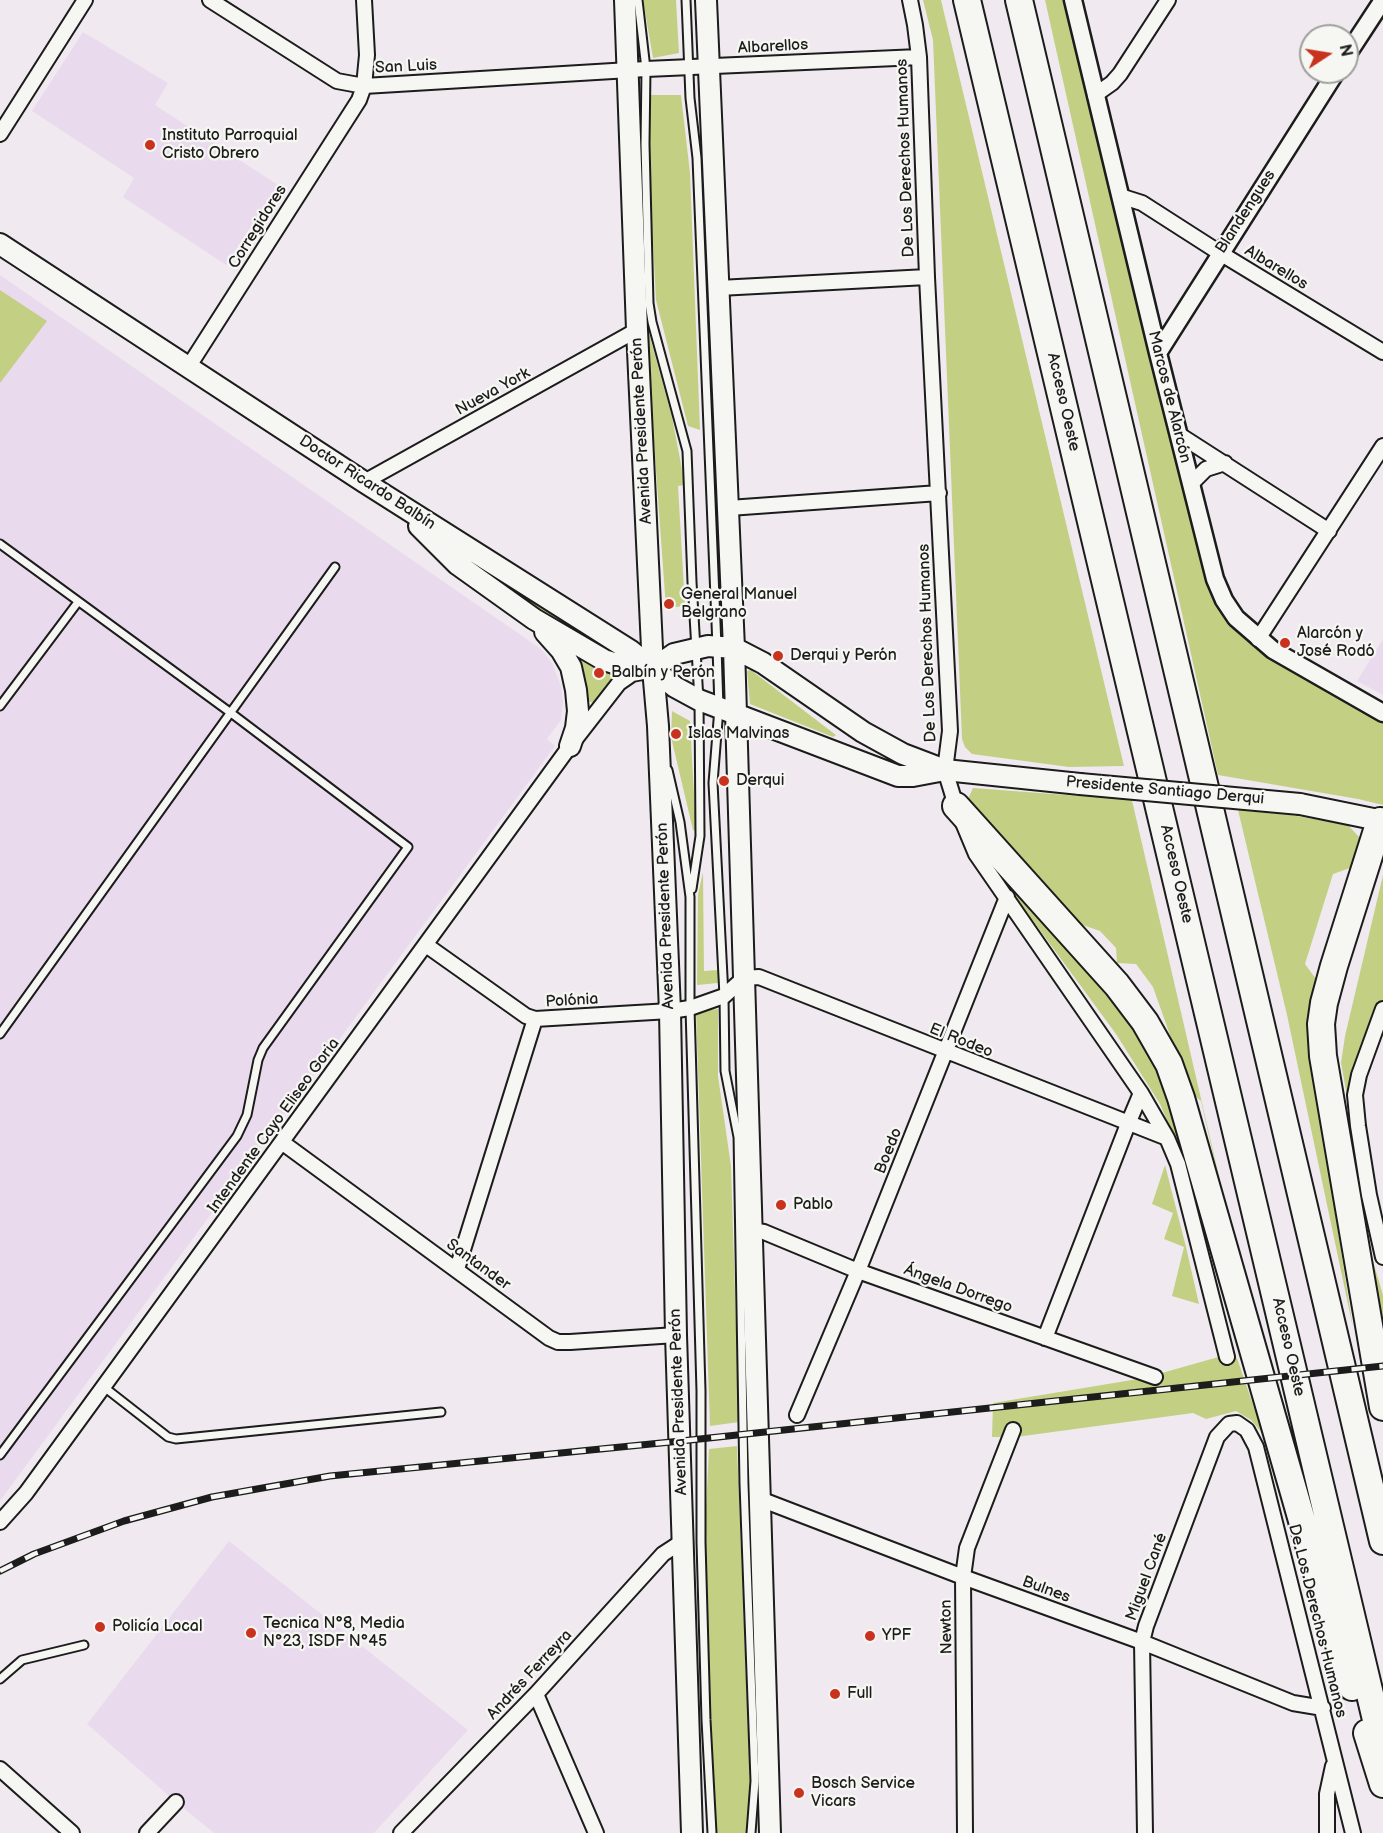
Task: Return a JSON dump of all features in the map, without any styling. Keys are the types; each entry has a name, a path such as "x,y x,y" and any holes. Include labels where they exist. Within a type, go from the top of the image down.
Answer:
{"highway":[{"name":"Acceso Oeste","path":"967,0 1383,1749"},
{"path":"1019,0 1383,1541"},
{"path":"956,806 1117,986 1145,1022 1169,1064 1181,1098 1315,1566 1383,1784"},
{"path":"1382,821 1326,994 1321,1033 1383,1407"}],"main road":[{"name":"Avenida Presidente Perón","path":"625,0 636,70 638,330 670,1011 676,1335 692,1833"},
{"path":"706,0 729,508 726,648 744,978 770,1833"},
{"name":"Doctor Ricardo Balbín","path":"0,244 364,482 631,651 675,687 699,700 728,711"},
{"path":"394,501 457,564 534,619 604,660 653,669 674,654 697,648 726,648"},
{"path":"534,619 561,650 571,668 578,711 576,728 570,746"},
{"name":"Presidente Santiago Derqui","path":"726,648 764,663 885,745 945,770"},
{"name":"Presidente Santiago Derqui","path":"728,711 898,776 945,770 1300,804 1382,821"}],"street":[{"path":"0,134 85,0"},
{"name":"San Luis","path":"210,0 337,81 364,86 636,70"},
{"name":"Corregidores","path":"189,366 358,100 364,86 367,55 364,0"},
{"name":"De Los Derechos Humanos","path":"910,0 919,57 927,277 950,731 945,770 956,806 976,854 1142,1093 1167,1138 1184,1185 1227,1358"},
{"name":"Marcos de Alarcón","path":"1073,0 1178,434 1215,579 1224,600 1236,618 1273,650 1383,713"},
{"path":"1095,94 1112,83 1120,74 1168,0"},
{"path":"1359,37 1383,0"},
{"name":"Albarellos","path":"636,70 919,57"},
{"name":"Blandengues","path":"1158,353 1328,84"},
{"name":"Albarellos","path":"1120,196 1142,203 1383,352"},
{"path":"719,288 927,277"},
{"name":"Nueva York","path":"364,482 638,330"},
{"path":"1178,434 1329,531"},
{"path":"1258,639 1383,446"},
{"path":"1191,484 1206,469 1225,463"},
{"path":"729,508 939,493"},
{"name":"Intendente Cayo Eliseo Goria","path":"0,1522 26,1493 104,1387 570,746 619,683 632,674 653,669"},
{"name":"Boedo","path":"797,1415 858,1271 1007,897"},
{"name":"Polónia","path":"426,945 526,1016 535,1019 670,1011 690,1008 724,996"},
{"name":"El Rodeo","path":"744,978 759,977 946,1053 1167,1138"},
{"path":"724,996 744,978"},
{"path":"1383,1009 1359,1075 1356,1095 1358,1126 1379,1226 1383,1257"},
{"path":"457,1269 535,1019"},
{"path":"1045,1338 1142,1093"},
{"name":"Santander","path":"283,1143 549,1338 558,1342 676,1335"},
{"name":"Ángela Dorrego","path":"750,1230 764,1232 858,1271 1155,1377"},
{"name":"De Los Derechos Humanos","path":"1237,1423 1244,1427 1252,1437 1256,1447 1353,1833"},
{"name":"Miguel Cané","path":"1145,1833 1142,1642 1217,1437 1229,1424 1237,1423"},
{"name":"Newton","path":"965,1833 963,1577 967,1548 1014,1430"},
{"name":"Bulnes","path":"760,1499 963,1577 1142,1642 1293,1703 1323,1708"},
{"name":"Andrés Ferreyra","path":"401,1833 536,1694 663,1554 682,1541"},
{"path":"536,1694 596,1833"},
{"path":"1327,1833 1327,1794 1334,1764"},
{"path":"0,1769 72,1833"},
{"path":"147,1833 176,1802"}],"lane":[{"path":"638,0 636,70 645,144 649,303 652,322 687,450 699,700 700,836 690,897"},
{"path":"686,0 690,98 698,170 726,648"},
{"path":"0,544 231,713 408,847 263,1048 258,1060 247,1114 237,1136 0,1455"},
{"path":"0,1034 335,567"},
{"path":"0,706 78,602"},
{"path":"728,711 713,783 724,996 725,1071 738,1137"},
{"path":"658,726 680,822 690,897 690,1008 701,1391 702,1589 712,1833"},
{"path":"739,1080 739,1024 744,978"},
{"path":"739,1092 743,1474 755,1781 751,1833"},
{"path":"104,1387 168,1437 176,1439 441,1412"},
{"path":"0,1679 22,1660 84,1645"}],"shaded area":[{"name":"Instituto Parroquial Cristo Obrero","path":"83,32 168,83 155,105 278,185 226,265 123,197 134,178 32,111"},
{"path":"0,275 541,649 552,663 561,686 563,702 561,720 547,739 555,746 0,1501"},
{"path":"1383,639 1383,695 1357,681"},
{"name":"Tecnica N°8, Media N°23, ISDF N°45","path":"229,1541 468,1730 374,1833 214,1833 87,1724"}],"green space":[{"path":"643,0 676,0 679,53 653,58"},
{"path":"923,0 941,0 1124,766 1069,767 972,754 965,747 962,739 933,40"},
{"path":"1045,0 1066,0 1208,576 1222,613 1305,676 1383,722 1383,805 1218,775"},
{"path":"649,95 681,95 690,173 700,430 688,426 656,300 649,169"},
{"path":"0,290 47,321 0,383"},
{"path":"645,319 672,417 685,485 678,486 685,606 666,608"},
{"path":"433,531 629,655 609,654 462,562"},
{"path":"570,647 608,670 613,676 593,703 586,700"},
{"path":"751,670 836,735 833,737 750,704 747,671"},
{"path":"672,711 690,721 696,831 693,830 671,737"},
{"path":"973,788 1080,796 1131,796 1261,1358 1260,1361 1201,1101 1190,1092 1153,987 1136,964 1117,963 1116,948 1100,931 1077,923 968,799"},
{"path":"1238,810 1291,815 1348,825 1360,838 1350,868 1333,874 1305,964 1316,979 1309,1006 1307,1030 1353,1328 1287,1015"},
{"path":"703,872 704,971 718,970 718,983 697,985 698,895"},
{"path":"1383,875 1383,1000 1372,1020 1347,1096 1341,1063 1345,1036"},
{"path":"1004,877 1125,1017 1156,1067 1175,1118 1188,1168 1160,1104 1116,1034 1003,880"},
{"path":"718,1009 718,1076 731,1166 739,1422 710,1426 696,1011"},
{"path":"1165,1165 1199,1304 1172,1296 1184,1247 1164,1239 1173,1213 1152,1204"},
{"path":"1367,1241 1383,1295 1383,1347"},
{"path":"1222,1356 1237,1358 1263,1434 1251,1420 1236,1411 1206,1419 1193,1413 1016,1437 992,1437 993,1403 1144,1378"},
{"path":"737,1446 750,1781 747,1833 717,1833 705,1731 705,1530 709,1449"}],"railway":[{"path":"0,1571 34,1554 124,1521 212,1497 330,1476 1383,1366"}],"place":[{"name":"Instituto Parroquial Cristo Obrero","path":"150,145"},
{"name":"General Manuel Belgrano","path":"669,604"},
{"name":"Alarcón y José Rodó","path":"1285,643"},
{"name":"Derqui y Perón","path":"778,656"},
{"name":"Balbín y Perón","path":"599,673"},
{"name":"Islas Malvinas","path":"676,734"},
{"name":"Derqui","path":"724,781"},
{"name":"Pablo","path":"781,1205"},
{"name":"Policía Local","path":"100,1627"},
{"name":"Tecnica N°8, Media N°23, ISDF N°45","path":"251,1633"},
{"name":"YPF","path":"870,1636"},
{"name":"Full","path":"835,1694"},
{"name":"Bosch Service Vicars","path":"799,1793"}]}
